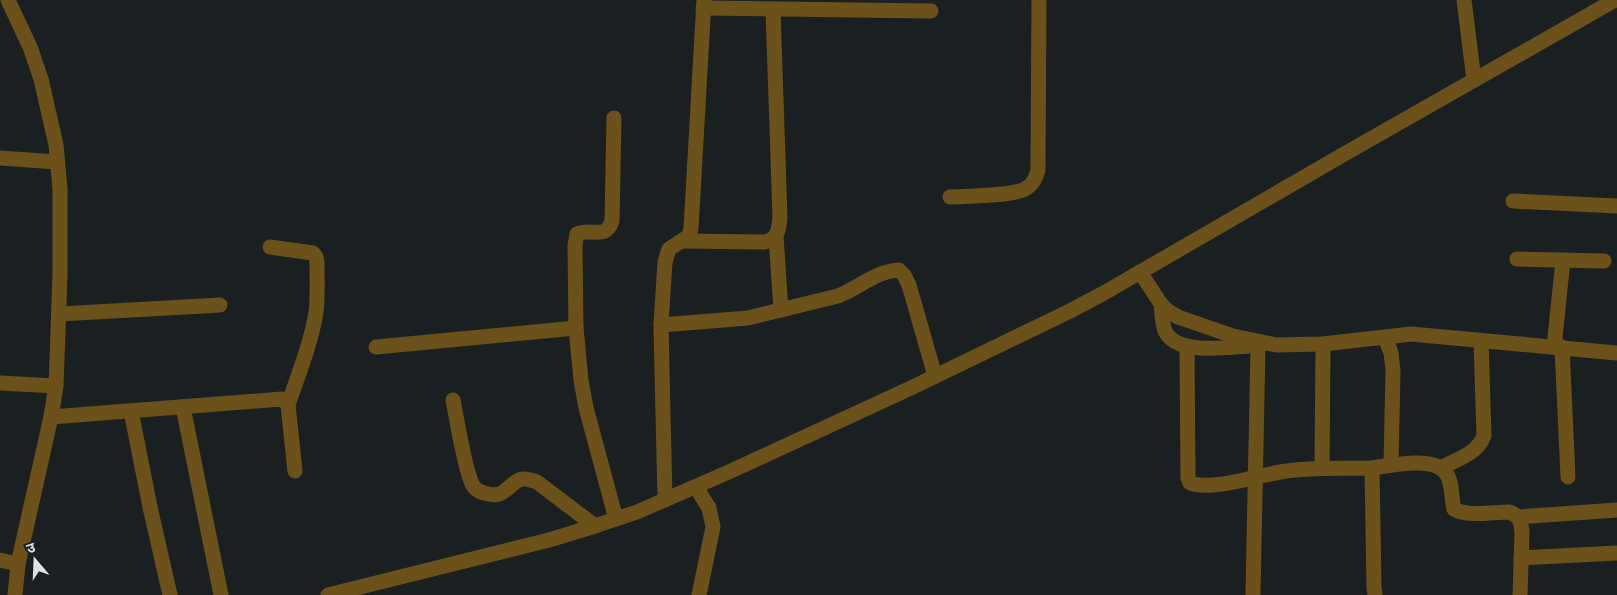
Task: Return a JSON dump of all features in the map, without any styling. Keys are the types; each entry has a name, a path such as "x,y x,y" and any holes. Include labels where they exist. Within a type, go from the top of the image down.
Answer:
{"street":[{"path":"8,0 30,47 41,79 52,126 60,189 59,314 56,386 51,417 18,564 15,595"},
{"path":"950,197 1024,190 1036,178 1038,170 1039,0"},
{"path":"1464,0 1474,80"},
{"path":"328,595 549,540 616,519 696,487 1070,311 1616,0"},
{"path":"665,500 661,325 666,255 668,249 689,236 693,216 704,4 773,9 813,5 931,11"},
{"path":"773,9 780,218 776,236 781,310"},
{"path":"614,118 612,221 606,232 582,232 577,234 575,238 576,328 583,395 616,519"},
{"path":"0,158 58,162"},
{"path":"1513,201 1617,206"},
{"path":"683,241 765,242 772,240 776,236"},
{"path":"270,247 313,253 317,262 314,320 288,405 295,471"},
{"path":"1517,259 1604,261"},
{"path":"1563,260 1558,347 1568,478"},
{"path":"661,325 748,318 838,296 882,274 900,270 908,285 935,376"},
{"path":"1140,272 1161,304 1168,311 1189,321 1233,336 1276,345"},
{"path":"59,314 220,304"},
{"path":"1161,304 1166,332 1170,338 1187,347 1323,344 1411,334 1617,353"},
{"path":"376,348 576,328"},
{"path":"1385,337 1391,353 1394,371 1391,465"},
{"path":"1440,468 1469,453 1481,443 1484,436 1481,341"},
{"path":"1322,468 1323,344"},
{"path":"1253,595 1258,346"},
{"path":"1187,347 1188,478 1190,483 1195,485 1218,484 1294,470 1372,468 1411,463 1434,465 1445,472 1449,480 1454,509 1466,513 1508,512 1514,513 1518,517 1522,532 1520,595"},
{"path":"0,383 56,386"},
{"path":"51,417 276,398 282,399 288,405"},
{"path":"453,400 469,475 475,488 484,493 495,495 500,494 516,480 530,479 537,482 595,526"},
{"path":"183,407 221,595"},
{"path":"132,411 152,516 170,595"},
{"path":"1372,468 1375,595"},
{"path":"696,487 709,508 713,527 699,595"},
{"path":"1518,517 1617,510"},
{"path":"1521,558 1617,553"},
{"path":"0,560 18,564"}]}
